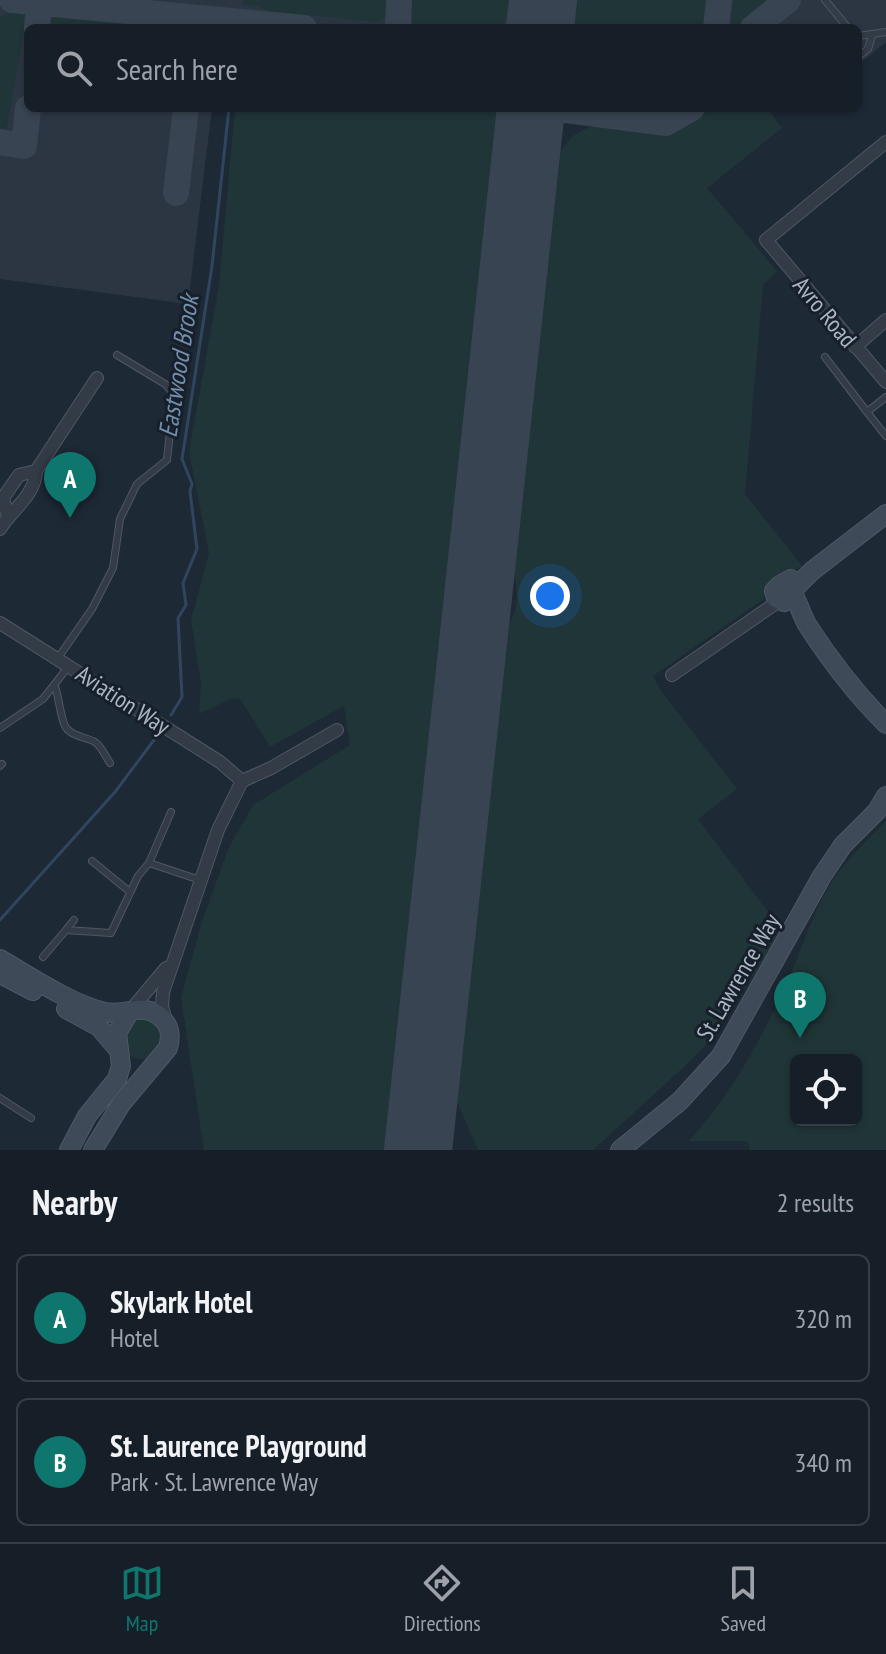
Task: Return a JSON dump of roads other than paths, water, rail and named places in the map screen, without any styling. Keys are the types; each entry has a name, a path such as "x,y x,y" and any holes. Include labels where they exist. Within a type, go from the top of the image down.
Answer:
{"street":[{"name":"Avro Road","path":"886,142 766,240 886,382"},
{"path":"855,347 886,320"},
{"path":"0,529 18,509 35,482 36,471 97,378"},
{"path":"672,675 784,594 795,576 812,571 886,514"},
{"path":"784,594 886,724"},
{"name":"Aviation Way","path":"0,623 220,762 242,781"},
{"path":"872,709 886,738"},
{"path":"93,1150 116,1112 165,1052 171,1038 161,1002 223,816 242,781 337,730"},
{"name":"St. Lawrence Way","path":"620,1150 680,1101 721,1056 822,876 843,845 883,804"},
{"path":"0,959 95,1009 114,1013 143,1009 167,1024"},
{"path":"69,1150 87,1116 117,1079 121,1066 116,1038 119,1026 173,959"},
{"path":"0,974 92,1022 130,1059 145,1062 165,1052"}],"lane":[{"path":"825,0 845,24"},
{"path":"862,36 886,32"},
{"path":"862,54 868,49 872,36"},
{"path":"0,728 43,699 55,686 64,662 113,568 120,519 137,484 167,460 174,394 165,384 117,355"},
{"path":"825,357 886,436"},
{"path":"867,412 886,397"},
{"path":"55,686 67,730 85,740 92,740 110,763"},
{"path":"66,930 111,933 138,876 149,863 171,812"},
{"path":"92,861 130,892"},
{"path":"149,863 201,880"},
{"path":"43,957 74,920"},
{"path":"0,1098 31,1118"}],"waterway":[{"name":"Eastwood Brook","path":"171,715 182,697 178,618 186,605 183,583 197,549 190,491 192,484 182,459 212,266 229,112"},
{"name":"Eastwood Brook","path":"0,920 115,792 157,736"}],"place":[{"name":"Skylark Hotel","path":"70,518"},
{"name":"St. Laurence Playground","path":"800,1038"}]}
